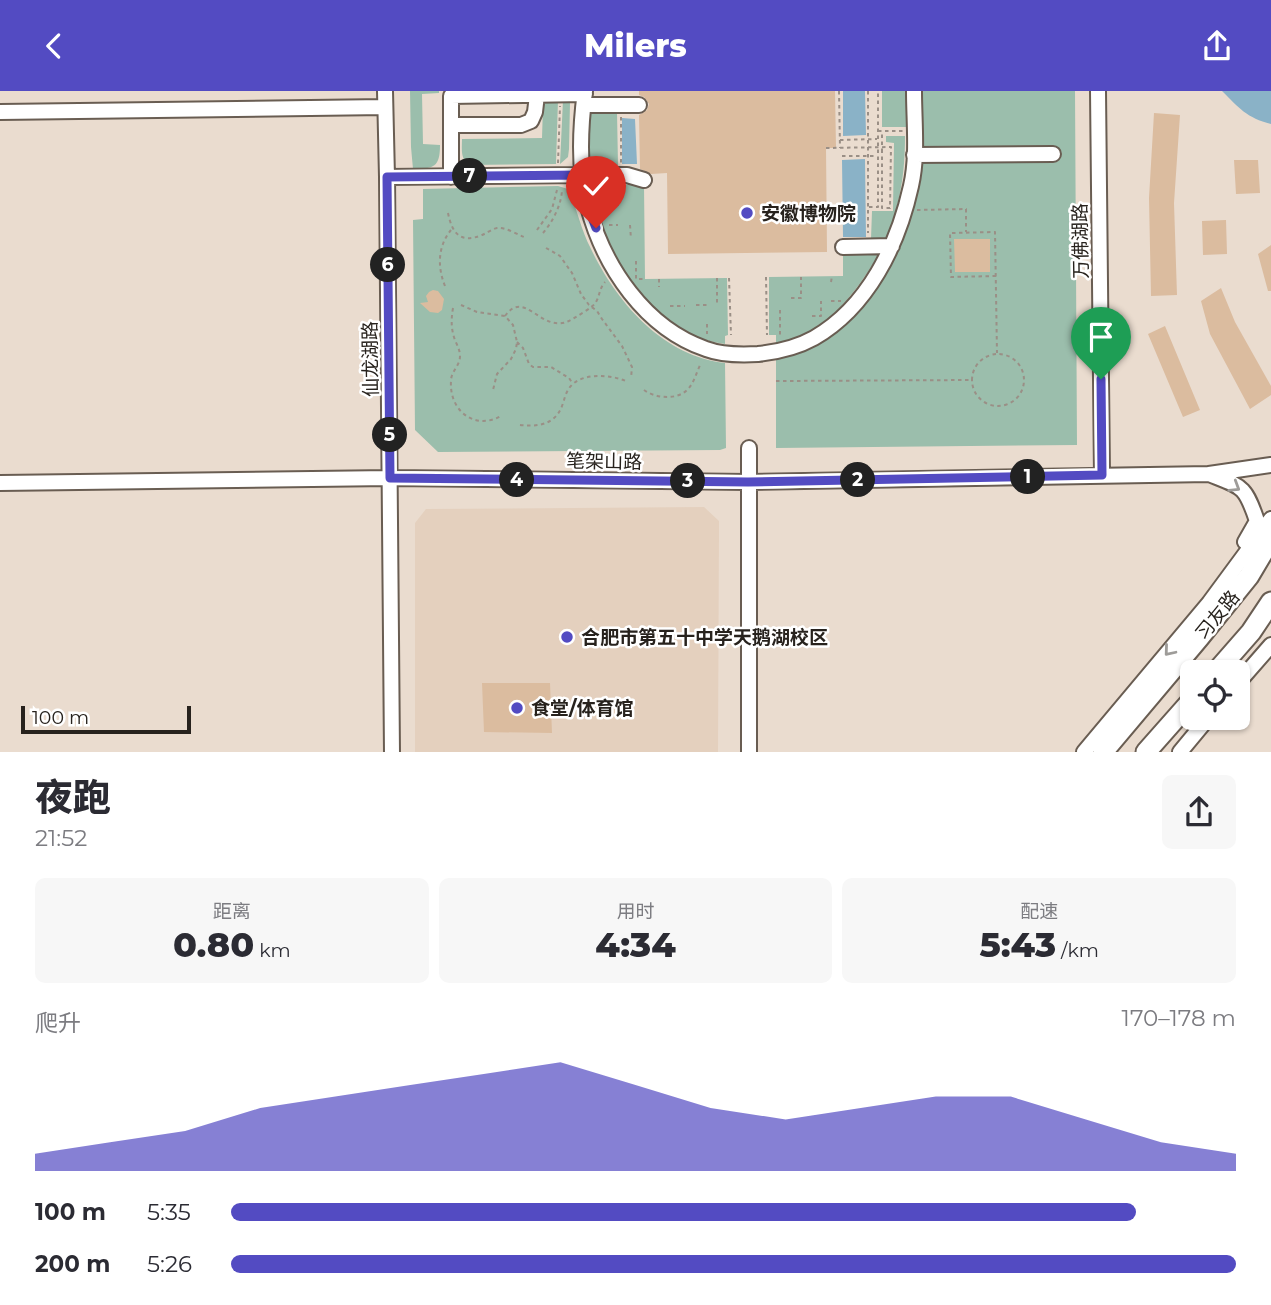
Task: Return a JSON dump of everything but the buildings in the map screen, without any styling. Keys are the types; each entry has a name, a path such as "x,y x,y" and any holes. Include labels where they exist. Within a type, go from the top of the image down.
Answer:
{"main road":[{"name":"习友路","path":"1103,752 1248,576 1271,539"},
{"name":"习友路","path":"1226,660 1251,632 1271,602"},
{"path":"1146,752 1180,714"}],"street":[{"name":"仙龙湖路","path":"385,91 392,752"},
{"path":"584,97 581,155 588,207 601,242 618,275 637,301 654,318 681,337 705,349 748,354 784,351 814,338 853,307 876,277 892,246 912,183 914,91"},
{"name":"万佛湖路","path":"1098,91 1102,475"},
{"path":"451,177 451,96 561,94 620,105 639,105"},
{"path":"451,125 521,125 531,121 537,95"},
{"path":"0,112 385,107"},
{"path":"914,155 1053,154"},
{"path":"387,177 621,175 644,180"},
{"path":"843,247 892,246"},
{"path":"749,448 749,752"},
{"name":"笔架山路","path":"0,483 390,478 748,482 1209,474 1271,465"},
{"path":"1209,474 1241,488 1250,500 1257,521 1245,543 1248,576"},
{"path":"1084,752 1209,603 1271,519"},
{"path":"1250,669 1271,645"},
{"path":"1180,752 1198,730"}],"path":[{"path":"839,91 840,148"},
{"path":"868,91 868,246"},
{"path":"868,207 878,207 878,91"},
{"path":"558,175 561,94"},
{"path":"618,206 621,175 620,105"},
{"path":"878,131 914,131"},
{"path":"825,148 840,148 891,147 890,208 882,208 882,152 882,131"},
{"path":"840,139 878,139"},
{"path":"842,156 878,156"},
{"path":"558,186 562,187 555,215 544,232 538,229 550,213 556,197 558,186"},
{"path":"556,197 561,198"},
{"path":"905,211 965,209 967,233"},
{"path":"448,213 452,229 460,236 481,236 497,228 524,237"},
{"path":"550,213 555,215"},
{"path":"630,225 631,239"},
{"path":"445,286 441,277 440,258 444,241 452,229"},
{"path":"996,276 951,277 950,233 995,232 996,276 997,353"},
{"path":"546,248 560,256 589,305 597,311 627,354 632,367 631,378"},
{"path":"636,261 636,279 645,279"},
{"path":"505,316 507,312 520,307 533,311 548,323 567,322 592,307 601,286 618,275"},
{"path":"831,282 832,276"},
{"path":"766,277 766,335"},
{"path":"791,298 801,297 801,277"},
{"path":"717,278 717,305"},
{"path":"729,278 731,335"},
{"path":"659,279 659,287"},
{"path":"812,316 821,316 821,301"},
{"path":"461,305 477,312 505,316 513,325 517,342 514,354 497,374 493,390"},
{"path":"696,305 707,305"},
{"path":"670,306 685,306"},
{"path":"453,308 451,323 460,361 452,374 451,387 458,408 467,417 475,420 492,421 501,416"},
{"path":"780,310 780,343 784,351"},
{"path":"517,342 523,348 529,364 533,367 551,367 569,378 573,384"},
{"path":"644,390 665,397 681,394 692,382 705,349"},
{"path":"997,353 1016,360 1023,371 1024,384 1018,397 1006,405 986,403 976,393 972,380 979,362 990,354 997,353"},
{"path":"520,425 542,425 554,418 562,408 573,384 596,376 611,376 626,381"},
{"path":"776,381 972,380"}],"shaded area":[{"name":"合肥市第五十中学天鹅湖校区","path":"704,507 719,521 718,752 415,752 415,523 426,509"}],"green space":[{"path":"410,91 439,91 422,94 423,144 440,145 439,158 431,167 413,169"},
{"path":"882,91 906,91 906,127 882,127"},
{"path":"914,91 1075,91 1077,445 776,448 776,353 814,338 876,277 912,183"},
{"path":"547,100 558,100 556,164 466,163 462,153 462,139 542,138 543,106"},
{"path":"563,100 570,103 569,149 568,157 560,164"},
{"path":"596,112 617,112 618,165 589,166 588,118"},
{"path":"886,136 905,136 903,176 887,239 871,239 872,211 893,211 894,143 886,142"},
{"path":"593,185 644,185 645,279 727,278 728,335 725,336 725,344 704,340 685,331 650,305 635,288 612,251 604,232"},
{"path":"558,186 568,189 584,234 614,289 644,324 682,350 725,363 726,448 438,452 415,430 413,220 423,219 423,189"},
{"path":"843,254 879,254 837,311 809,332 776,343 776,335 769,335 769,277 843,276"}],"water":[{"path":"843,91 865,91 866,135 843,136"},
{"path":"1222,91 1271,91 1271,124 1249,115"},
{"path":"622,118 635,119 637,164 622,164"},
{"path":"865,159 866,237 843,237 842,160"}],"place":[{"name":"安徽博物院","path":"747,213"},
{"name":"合肥市第五十中学天鹅湖校区","path":"567,637"},
{"name":"食堂/体育馆","path":"517,708"}],"route":[{"path":"596,228 588,207 583,175 387,177 390,478 748,482 1102,475 1101,379"}]}
